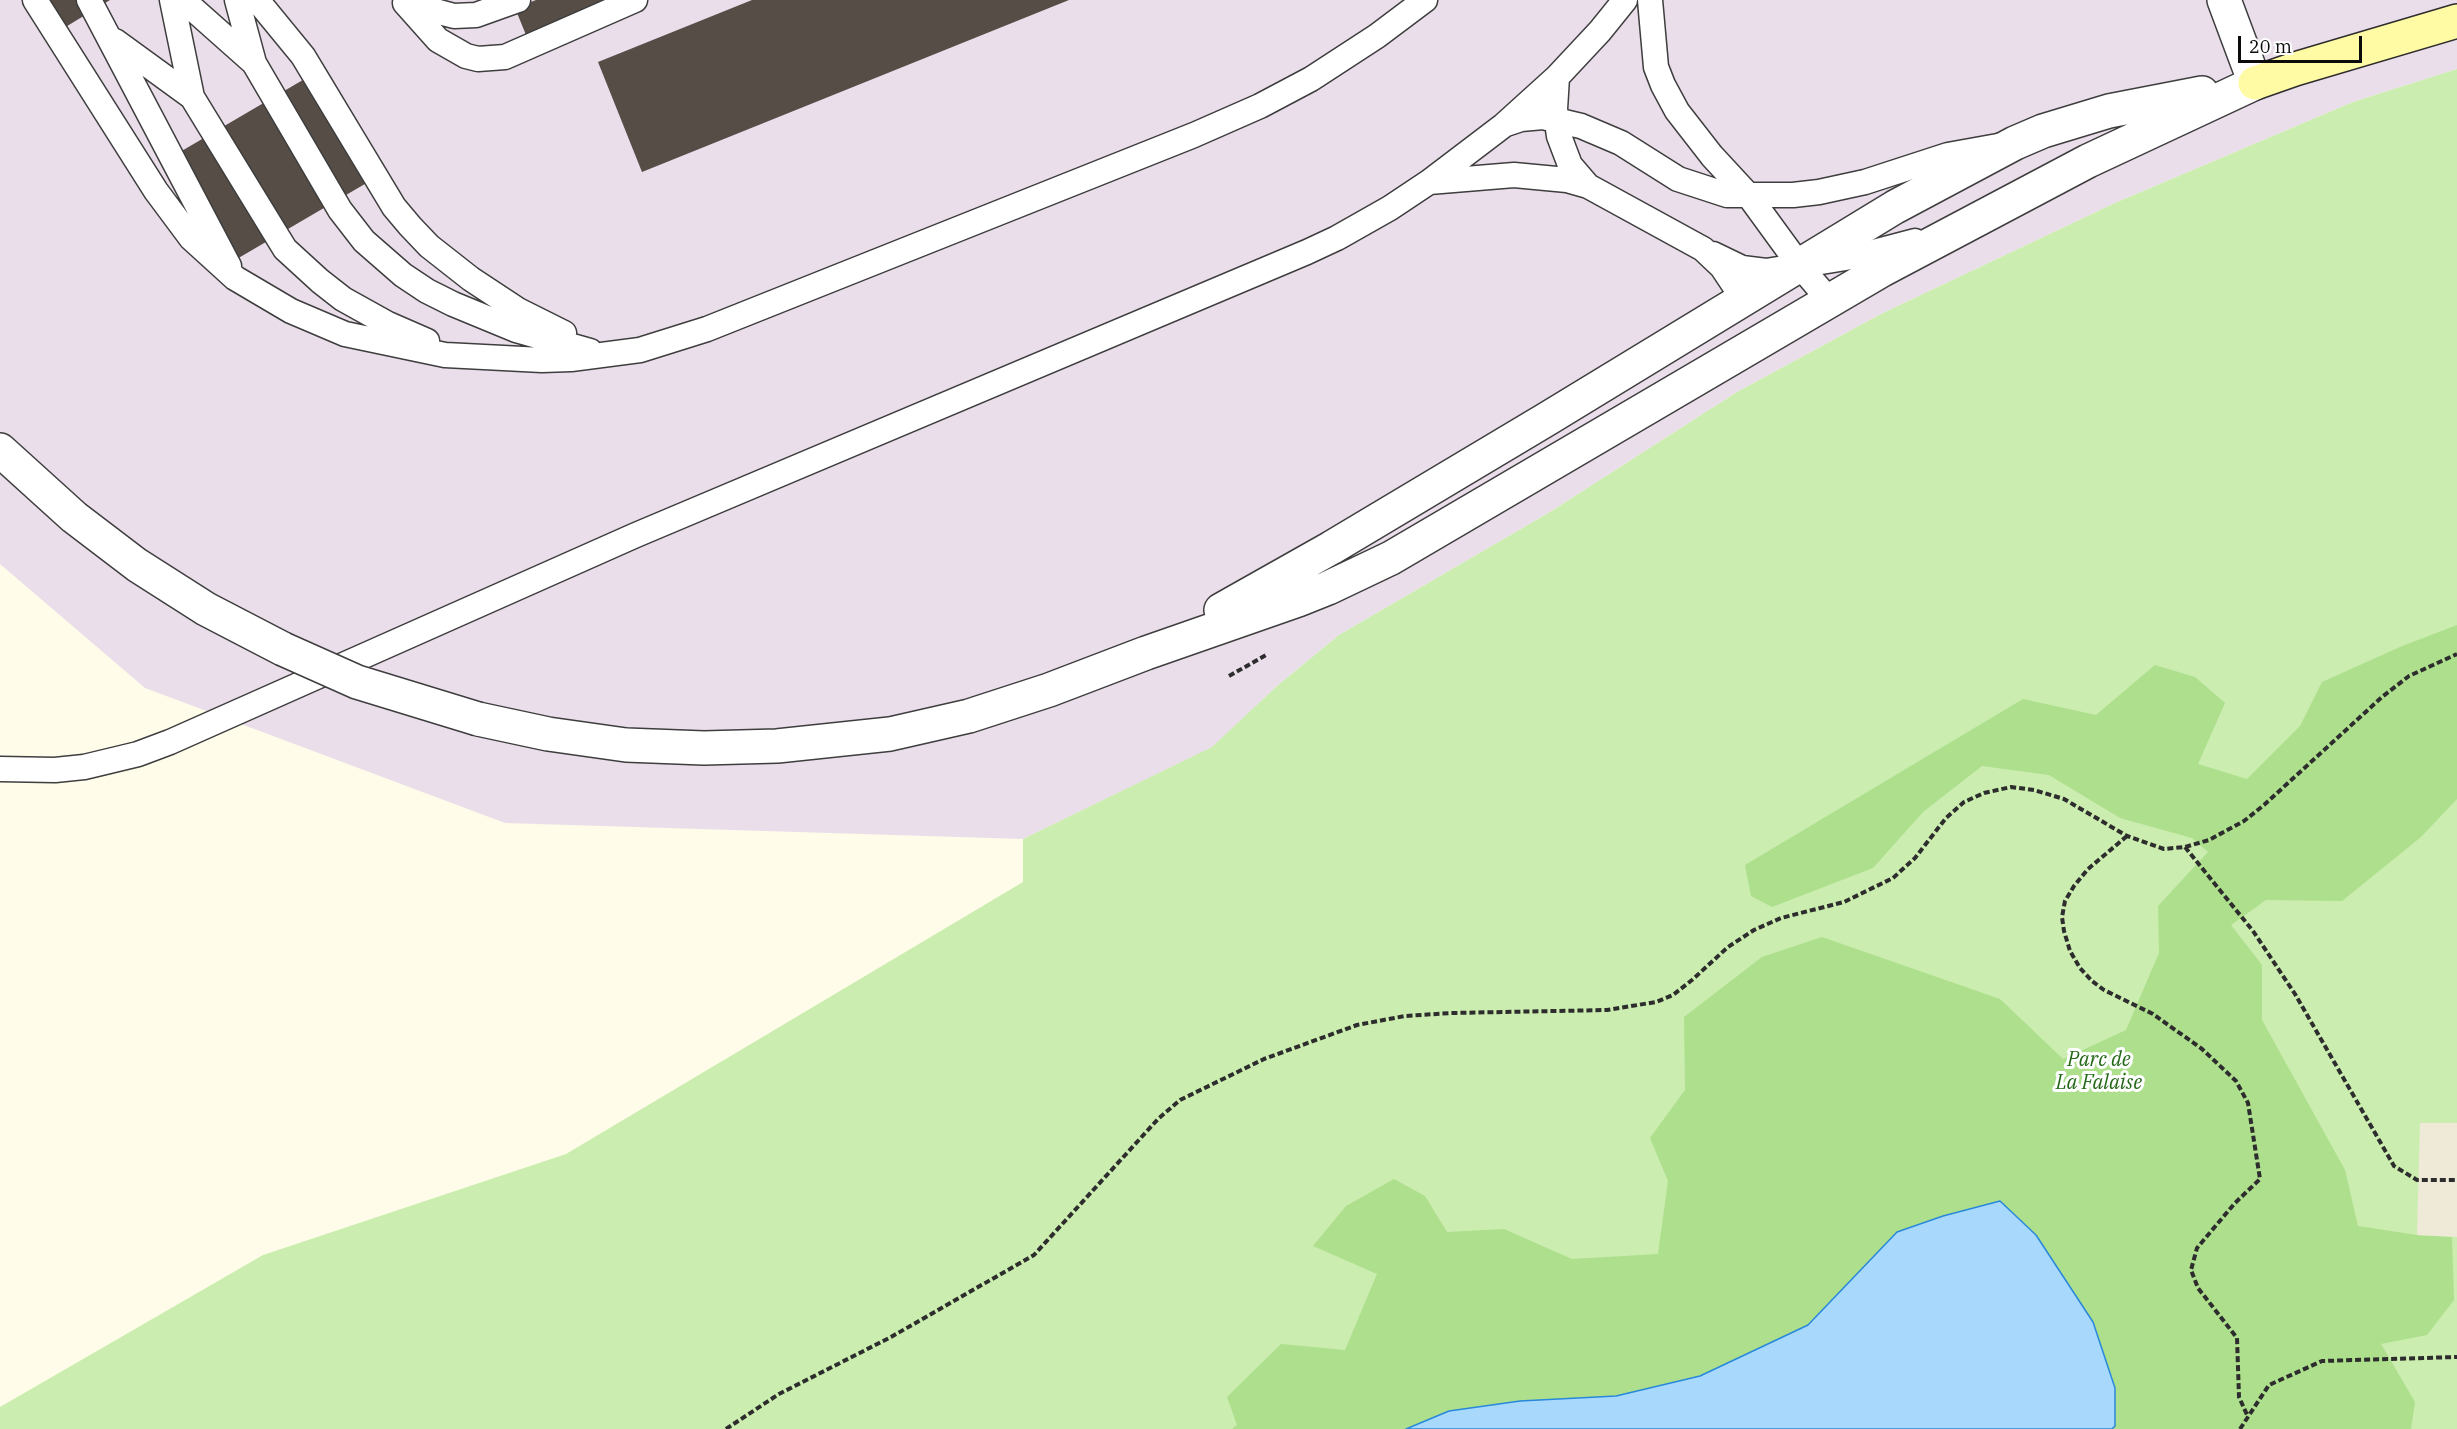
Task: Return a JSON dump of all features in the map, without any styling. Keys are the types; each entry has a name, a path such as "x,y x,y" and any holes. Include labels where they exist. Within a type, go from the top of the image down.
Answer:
{"street":[{"path":"2224,0 2255,83"},
{"path":"1146,653 1331,548 1895,207 2015,143 2043,131 2109,111 2255,83 2457,21"},
{"path":"0,450 74,517 137,565 206,609 283,649 357,682 478,719 548,734 626,745 742,747 813,743 890,734 969,716 1049,690 1308,596 1391,558 1829,300 1958,229 2127,142 2255,83"}],"lane":[{"path":"35,0 156,191 191,238 235,278 291,311 345,334 445,355 542,360 640,350 707,329 1233,118 1311,79 1377,36 1425,0"},
{"path":"89,0 111,38 235,278"},
{"path":"172,0 192,97 285,249 335,293 366,313 418,337 470,357"},
{"path":"183,0 254,63"},
{"path":"237,0 254,63 340,210 364,241 403,275 428,291 488,320 546,340 607,355"},
{"path":"257,0 303,56 394,207 410,226 450,263 496,296 518,310 607,355"},
{"path":"404,1 454,16 476,15 518,0"},
{"path":"404,1 438,40 466,56 478,59 505,57 635,0"},
{"path":"0,770 55,770 84,767 138,754 170,742 763,481 1271,269 1337,238 1429,182 1504,125 1557,77 1625,0"},
{"path":"1650,0 1653,49 1663,85 1690,129 1749,196 1800,266 1829,300"},
{"path":"111,38 192,97"},
{"path":"1557,77 1555,119 1570,165 1588,186"},
{"path":"1504,125 1532,118 1555,119 1592,129 1620,143 1644,160 1693,185 1727,195 1749,196 1793,195 1844,187 1948,155 2015,143"},
{"path":"1429,182 1514,175 1567,180 1588,186 1703,249 1737,266 1755,271 1800,266 1882,251 1958,229"},
{"path":"1703,249 1722,267 1744,300"}],"path":[{"path":"726,1429 779,1394 891,1337 1034,1255 1158,1119 1180,1100 1264,1059 1357,1025 1405,1016 1451,1012 1607,1010 1656,1002 1674,994 1692,981 1728,947 1754,930 1781,918 1844,902 1893,878 1915,858 1946,818 1964,802 1984,792 2011,787 2034,790 2064,799 2127,836 2164,849 2185,847 2210,840 2244,821 2382,697 2409,676 2457,654"},
{"path":"2127,836 2088,869 2074,886 2065,900 2062,917 2064,932 2070,951 2080,968 2092,981 2104,990 2154,1014 2202,1049 2236,1081 2248,1103 2260,1179 2235,1203 2197,1248 2191,1270 2198,1288 2237,1338 2239,1396 2248,1416"},
{"path":"2185,847 2253,932 2295,994 2394,1166 2417,1180 2457,1180"},
{"path":"2240,1429 2269,1385 2322,1361 2457,1357"}],"shaded area":[{"path":"0,0 2457,0 2457,69 2353,102 2115,203 1883,313 1737,392 1550,512 1339,635 1277,686 1213,747 1023,839 505,823 145,688 0,564"},
{"path":"2420,1123 2457,1123 2457,1237 2417,1235"}],"green space":[{"name":"Parc de La Falaise","path":"2457,69 2457,1429 0,1429 0,1407 263,1255 566,1154 1023,882 1023,839 1212,747 1277,686 1339,635 1550,512 1737,392 1883,313 2115,203 2353,102"},
{"name":"Parc de La Falaise","path":"2457,625 2457,799 2421,837 2342,901 2266,900 2231,925 2262,965 2262,1020 2345,1170 2358,1226 2417,1235 2452,1237 2454,1300 2427,1335 2381,1344 2415,1402 2411,1429 2112,1429 2115,1425 2063,1278 2036,1235 2000,1201 1943,1216 1897,1232 1808,1325 1700,1376 1616,1396 1520,1401 1449,1411 1406,1429 1232,1429 1237,1425 1227,1397 1281,1344 1345,1350 1377,1274 1313,1246 1346,1206 1394,1179 1425,1196 1447,1232 1504,1229 1572,1259 1658,1254 1668,1181 1650,1138 1685,1090 1684,1017 1762,957 1822,937 2000,999 2063,1059 2126,1030 2159,953 2158,906 2208,852 2192,838 2120,818 2049,775 1982,766 1923,812 1873,868 1772,907 1751,896 1745,865 2023,699 2096,715 2155,665 2195,677 2225,703 2198,764 2247,779 2300,726 2322,682 2400,647"}],"water":[{"path":"2000,1201 2036,1235 2093,1322 2115,1388 2115,1426 2112,1429 1406,1429 1449,1411 1520,1401 1616,1396 1700,1376 1808,1325 1897,1232 1943,1216"}],"building":[{"path":"34,0 110,0 54,34"},
{"path":"536,0 643,0 645,6 533,52 515,8"},
{"path":"752,0 1069,0 642,172 598,62"},
{"path":"325,67 387,171 230,263 168,159"}]}
